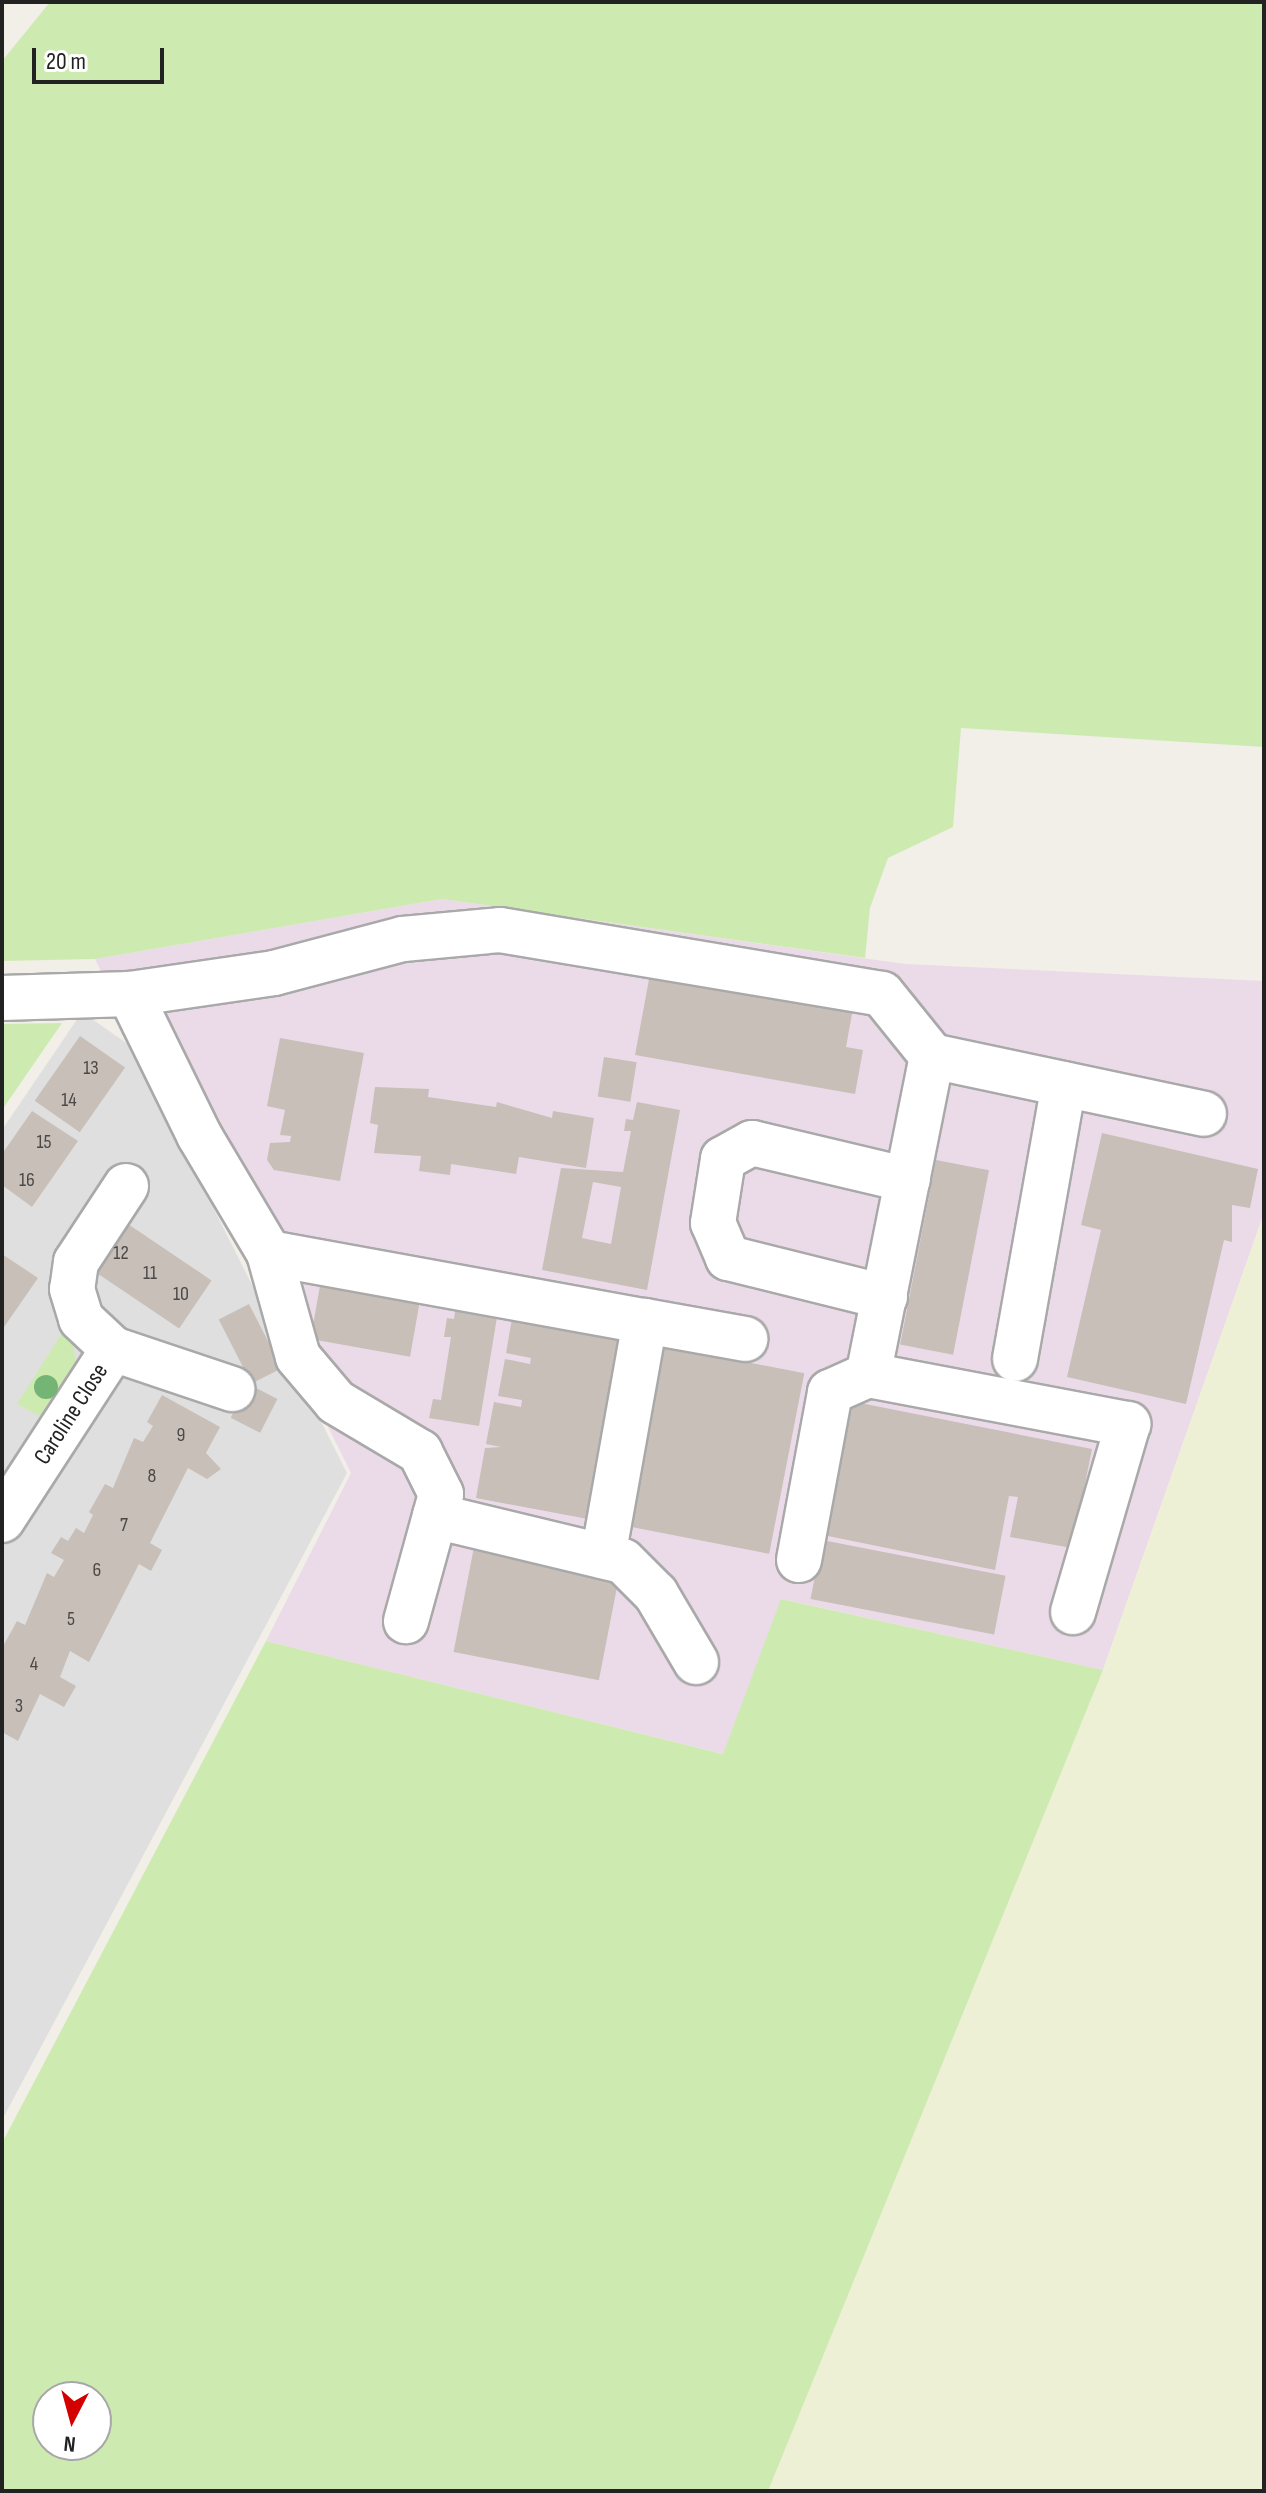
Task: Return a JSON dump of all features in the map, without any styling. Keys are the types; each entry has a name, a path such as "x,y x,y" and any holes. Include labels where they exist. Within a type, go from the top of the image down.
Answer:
{"street":[{"path":"2,998 130,994 274,973 403,939 500,930 882,994 932,1056 1204,1114"},
{"path":"130,994 199,1135 269,1253 298,1357 336,1402 420,1452 441,1494 406,1621"},
{"path":"868,1375 932,1056"},
{"path":"1015,1359 1064,1084"},
{"path":"885,1297 728,1258 713,1223 723,1159 752,1143 908,1180"},
{"path":"126,1186 76,1262 72,1289 81,1319 113,1349 232,1389"},
{"path":"269,1253 745,1339"},
{"path":"603,1556 645,1321"},
{"name":"Caroline Close","path":"2,1520 113,1349"},
{"path":"799,1560 830,1392 868,1375 1128,1424 1073,1612"},
{"path":"435,1516 623,1561 656,1594 696,1662"}],"shaded area":[{"path":"442,899 905,964 1264,981 1264,1213 1103,1670 782,1599 724,1754 266,1641 351,1473 95,959"},
{"path":"82,1012 132,1047 347,1473 2,2120 2,1130"}],"green space":[{"path":"50,2 1264,2 1264,747 961,728 953,827 888,858 870,908 865,958 442,899 95,959 2,961 2,61"},
{"path":"62,1023 2,1110 2,1024"},
{"path":"1264,1213 1264,2491 768,2491 1103,1670"},
{"path":"64,1330 74,1347 76,1373 45,1419 17,1404"},
{"path":"781,1599 1103,1670 768,2491 2,2491 2,2143 266,1641 723,1754"}],"building":[{"path":"652,963 854,1003 846,1047 863,1050 855,1094 635,1055"},
{"path":"80,1036 125,1068 80,1132 35,1101"},
{"path":"280,1038 364,1053 340,1181 274,1170 267,1160 270,1143 290,1142 291,1136 280,1135 285,1110 267,1106"},
{"path":"604,1057 637,1062 630,1102 598,1097"},
{"path":"375,1087 429,1089 428,1097 496,1107 497,1102 552,1118 553,1111 594,1118 586,1168 519,1157 516,1174 451,1164 450,1175 419,1171 421,1156 374,1153 378,1125 370,1123"},
{"path":"637,1102 680,1110 647,1290 542,1270 561,1168 623,1172 631,1131 624,1131 626,1119 633,1120","holes":["593,1182 621,1187 611,1244 582,1238"]},
{"path":"32,1111 78,1141 32,1207 2,1185 2,1154"},
{"path":"1102,1133 1258,1169 1250,1208 1232,1205 1232,1242 1224,1240 1186,1404 1067,1377 1101,1230 1081,1225"},
{"path":"936,1160 989,1170 953,1355 900,1345"},
{"path":"122,1220 212,1280 179,1328 90,1268"},
{"path":"2,1254 38,1278 2,1330"},
{"path":"321,1280 420,1298 410,1357 311,1339"},
{"path":"249,1304 282,1368 251,1384 219,1319"},
{"path":"456,1305 498,1311 479,1426 429,1418 433,1399 441,1400 451,1337 444,1337 447,1318 454,1319"},
{"path":"513,1313 615,1332 623,1342 588,1519 476,1498 485,1448 501,1447 486,1444 494,1402 521,1407 522,1400 498,1396 505,1359 530,1364 531,1358 506,1353"},
{"path":"659,1345 804,1373 769,1554 624,1526"},
{"path":"248,1384 277,1399 260,1433 231,1418"},
{"path":"162,1395 220,1427 206,1453 221,1469 207,1479 188,1468 150,1543 162,1550 151,1571 139,1564 89,1662 70,1651 60,1677 76,1686 64,1707 40,1694 18,1741 2,1732 2,1648 17,1621 25,1625 47,1573 54,1577 64,1560 51,1553 61,1537 68,1541 76,1528 84,1533 93,1515 89,1512 105,1484 113,1488 134,1438 143,1442 153,1426 147,1422"},
{"path":"850,1401 1092,1449 1072,1548 1010,1537 1018,1497 1009,1496 995,1570 823,1535"},
{"path":"822,1540 1006,1576 994,1635 811,1599"},
{"path":"474,1547 619,1575 599,1680 454,1652"}]}
